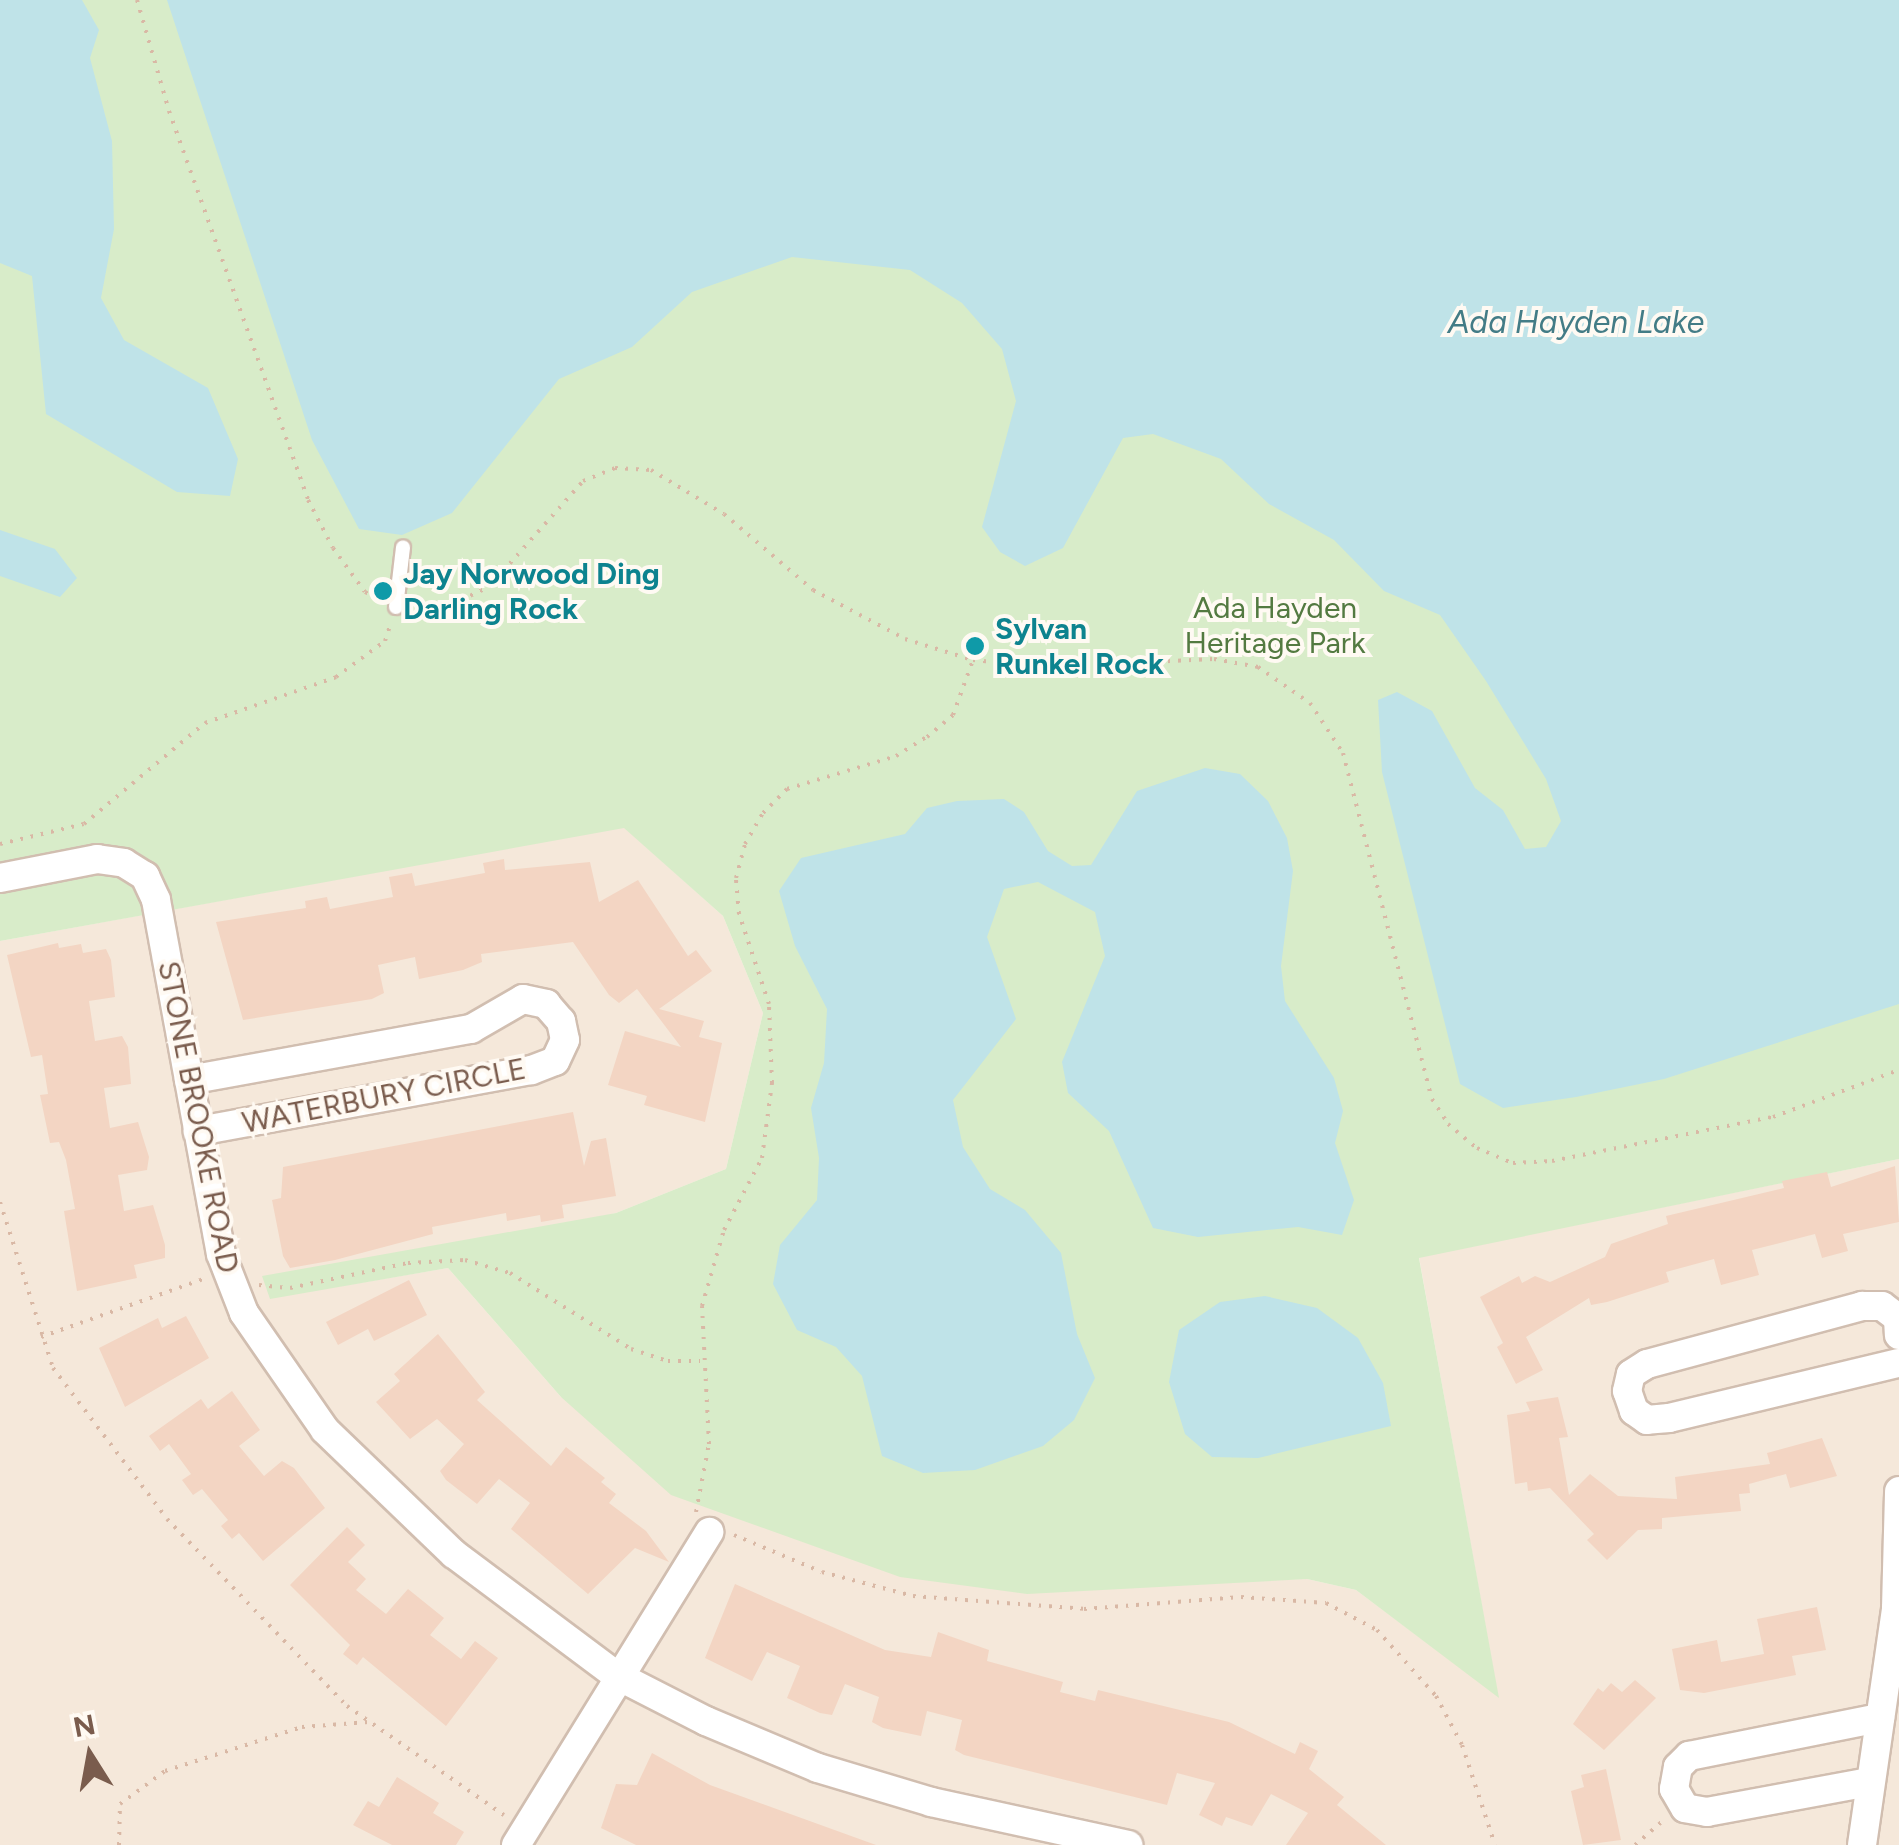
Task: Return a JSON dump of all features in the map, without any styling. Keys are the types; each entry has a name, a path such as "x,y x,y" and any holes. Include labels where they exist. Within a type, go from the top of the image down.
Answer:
{"street":[{"name":"STONE BROOKE ROAD","path":"0,878 97,859 145,876 156,900 228,1278 277,1366 385,1494 529,1615 616,1676 818,1768 931,1802 1128,1845"},
{"name":"WATERBURY CIRCLE","path":"190,1080 471,1029 523,999 546,1004 561,1021 565,1040 555,1061 531,1070 198,1131"},
{"path":"1898,1362 1669,1418 1647,1420 1634,1411 1626,1392 1632,1374 1647,1364 1862,1306 1882,1306 1898,1318 1899,1335"},
{"path":"1899,1346 1899,1391"},
{"path":"1862,1845 1896,1608 1899,1491"},
{"path":"520,1837 616,1676 709,1532"},
{"path":"1869,1782 1706,1812 1682,1802 1674,1788 1678,1768 1689,1756 1880,1718"}],"lane":[{"path":"396,607 403,546"}],"path":[{"path":"137,0 169,111 308,500 365,592 396,607 431,608 489,587 583,481 615,468 651,470 724,514 851,613 973,660 1108,668 1214,660 1258,667 1310,703 1343,752 1358,794 1432,1099 1448,1124 1477,1148 1513,1163 1552,1161 1773,1117 1899,1070"},
{"path":"0,844 84,824 205,723 306,691 363,661 385,641 396,607"},
{"path":"973,660 953,714 927,737 896,756 788,789 762,812 746,844 736,878 738,914 769,1004 770,1116 762,1158 724,1230 711,1272 700,1361 709,1444 694,1500 696,1518 709,1532 742,1536 822,1572 913,1596 1084,1609 1240,1597 1326,1603 1377,1630 1436,1696 1462,1745 1495,1845"},
{"path":"0,1202 41,1337 62,1381 167,1519 280,1641 369,1722 520,1837"},
{"path":"41,1337 210,1276 290,1288 408,1263 464,1260 522,1279 632,1349 668,1362 700,1361"},
{"path":"118,1845 120,1804 165,1771 302,1727 369,1722"},
{"path":"1635,1845 1682,1802"}],"shaded area":[{"path":"624,827 723,916 763,1013 726,1169 616,1213 270,1298 448,1268 561,1397 1257,1580 1307,1579 1356,1590 1498,1696 1419,1257 1899,1159 1899,1845 0,1845 0,941"}],"green space":[{"name":"Ada Hayden Heritage Park","path":"0,0 1899,0 1899,1159 1419,1258 1499,1698 1356,1590 1307,1579 1027,1594 900,1577 671,1495 561,1397 448,1268 270,1299 262,1276 616,1213 726,1169 763,1013 723,916 624,828 0,941"}],"water":[{"path":"0,0 82,0 99,30 90,58 112,141 114,229 101,298 124,340 208,388 238,459 230,496 177,492 46,414 32,276 0,263"},
{"name":"Ada Hayden Lake","path":"167,0 1899,0 1899,1004 1664,1079 1576,1097 1503,1108 1460,1084 1382,772 1378,700 1397,692 1432,711 1475,788 1503,810 1525,849 1546,847 1561,821 1546,779 1486,681 1440,615 1384,591 1334,540 1269,504 1221,459 1153,434 1123,438 1063,548 1025,566 1000,552 982,527 1016,401 1002,349 962,303 910,270 792,257 692,292 632,347 559,379 452,513 402,535 359,529 312,440"},
{"path":"0,530 55,549 77,578 60,597 0,576"},
{"path":"1205,768 1240,774 1268,801 1287,838 1293,871 1281,966 1285,1001 1334,1078 1343,1111 1335,1143 1354,1200 1342,1235 1298,1227 1198,1237 1153,1228 1109,1131 1068,1093 1062,1062 1105,956 1095,912 1038,882 1004,889 987,937 1016,1019 953,1100 963,1147 990,1189 1025,1210 1061,1253 1077,1334 1095,1378 1074,1420 1043,1446 975,1470 923,1473 882,1456 862,1376 836,1347 797,1330 773,1284 780,1245 817,1200 819,1158 811,1108 824,1063 827,1009 795,946 779,891 801,858 905,834 927,808 957,801 1004,799 1024,812 1048,851 1072,866 1091,865 1137,791"},
{"path":"1265,1296 1317,1308 1358,1338 1383,1383 1391,1426 1258,1458 1212,1457 1185,1434 1169,1382 1179,1330 1220,1302"}],"building":[{"path":"504,859 505,870 590,862 599,902 638,880 688,956 696,950 712,971 659,1009 704,1021 699,1037 722,1043 705,1122 644,1105 647,1096 608,1085 625,1031 681,1047 637,989 619,1003 609,995 573,942 481,954 482,962 463,970 419,979 415,957 378,965 384,993 372,999 243,1020 216,922 306,908 305,901 327,897 330,909 393,897 389,877 412,873 415,886 485,873 483,863"},
{"path":"58,943 59,948 81,944 83,953 106,949 111,960 115,997 89,1001 95,1041 122,1036 128,1047 131,1084 104,1088 110,1128 138,1122 149,1157 147,1170 118,1175 124,1211 153,1205 165,1245 165,1258 134,1265 137,1278 77,1291 64,1211 75,1209 66,1160 59,1142 50,1143 40,1095 48,1094 42,1055 31,1057 7,955"},
{"path":"573,1112 584,1166 591,1141 606,1138 616,1196 562,1205 564,1218 541,1222 540,1215 507,1221 506,1213 432,1227 433,1234 335,1260 290,1268 283,1256 272,1200 281,1198 283,1167"},
{"path":"1895,1166 1899,1222 1843,1234 1848,1251 1822,1258 1815,1234 1752,1250 1759,1275 1721,1285 1714,1259 1666,1272 1669,1282 1607,1302 1591,1305 1589,1298 1526,1337 1543,1370 1516,1384 1497,1347 1503,1343 1480,1297 1519,1276 1522,1283 1535,1276 1550,1282 1605,1257 1611,1244 1668,1224 1666,1216 1784,1188 1782,1181 1827,1172 1831,1187"},
{"path":"409,1280 427,1315 374,1341 368,1329 338,1345 326,1322"},
{"path":"186,1316 209,1358 125,1407 99,1348 158,1318 162,1328"},
{"path":"438,1334 485,1392 477,1400 551,1466 566,1447 605,1478 601,1482 616,1494 609,1503 646,1531 669,1562 635,1548 588,1594 511,1529 530,1503 499,1479 477,1504 446,1480 440,1471 464,1444 437,1419 410,1439 376,1402 400,1381 394,1374"},
{"path":"232,1391 260,1430 239,1446 264,1476 282,1461 294,1468 325,1508 263,1561 239,1533 232,1539 221,1526 228,1520 202,1489 193,1495 182,1480 191,1474 169,1444 160,1451 149,1436 201,1399 208,1409"},
{"path":"1558,1397 1568,1437 1559,1438 1569,1495 1590,1474 1618,1496 1677,1499 1675,1477 1770,1464 1767,1453 1822,1438 1837,1476 1790,1488 1786,1474 1749,1484 1750,1493 1739,1494 1741,1511 1662,1518 1662,1529 1638,1530 1607,1560 1587,1540 1594,1534 1550,1488 1528,1491 1527,1482 1515,1484 1507,1415 1530,1411 1526,1402"},
{"path":"347,1527 365,1545 348,1562 366,1579 356,1590 386,1614 408,1589 444,1618 430,1635 461,1659 475,1641 498,1658 446,1726 363,1657 357,1665 343,1654 350,1645 290,1585"},
{"path":"735,1584 885,1650 931,1657 938,1632 989,1650 987,1661 1063,1682 1060,1692 1095,1701 1098,1690 1229,1722 1295,1754 1300,1742 1318,1751 1309,1769 1344,1797 1337,1805 1386,1845 1286,1845 1308,1813 1271,1794 1252,1826 1226,1817 1222,1826 1199,1815 1215,1783 1177,1773 1167,1805 964,1755 955,1750 962,1720 927,1711 921,1736 883,1728 872,1722 879,1697 845,1684 832,1715 820,1713 787,1698 800,1666 767,1652 752,1681 705,1658"},
{"path":"1817,1607 1826,1650 1792,1656 1796,1675 1704,1693 1680,1690 1672,1649 1717,1640 1721,1662 1764,1654 1757,1619"},
{"path":"1635,1680 1656,1698 1604,1750 1573,1724 1598,1688 1603,1692 1611,1683 1622,1692"},
{"path":"652,1753 710,1785 876,1845 636,1845 601,1828 616,1784 637,1785"},
{"path":"1606,1769 1621,1840 1583,1845 1571,1791 1584,1787 1581,1775"},
{"path":"397,1777 439,1803 433,1813 464,1832 456,1845 392,1845 353,1825 368,1801 379,1807"}],"place":[{"name":"Jay Norwood Ding Darling Rock","path":"383,591"},
{"name":"Sylvan Runkel Rock","path":"975,646"}]}
